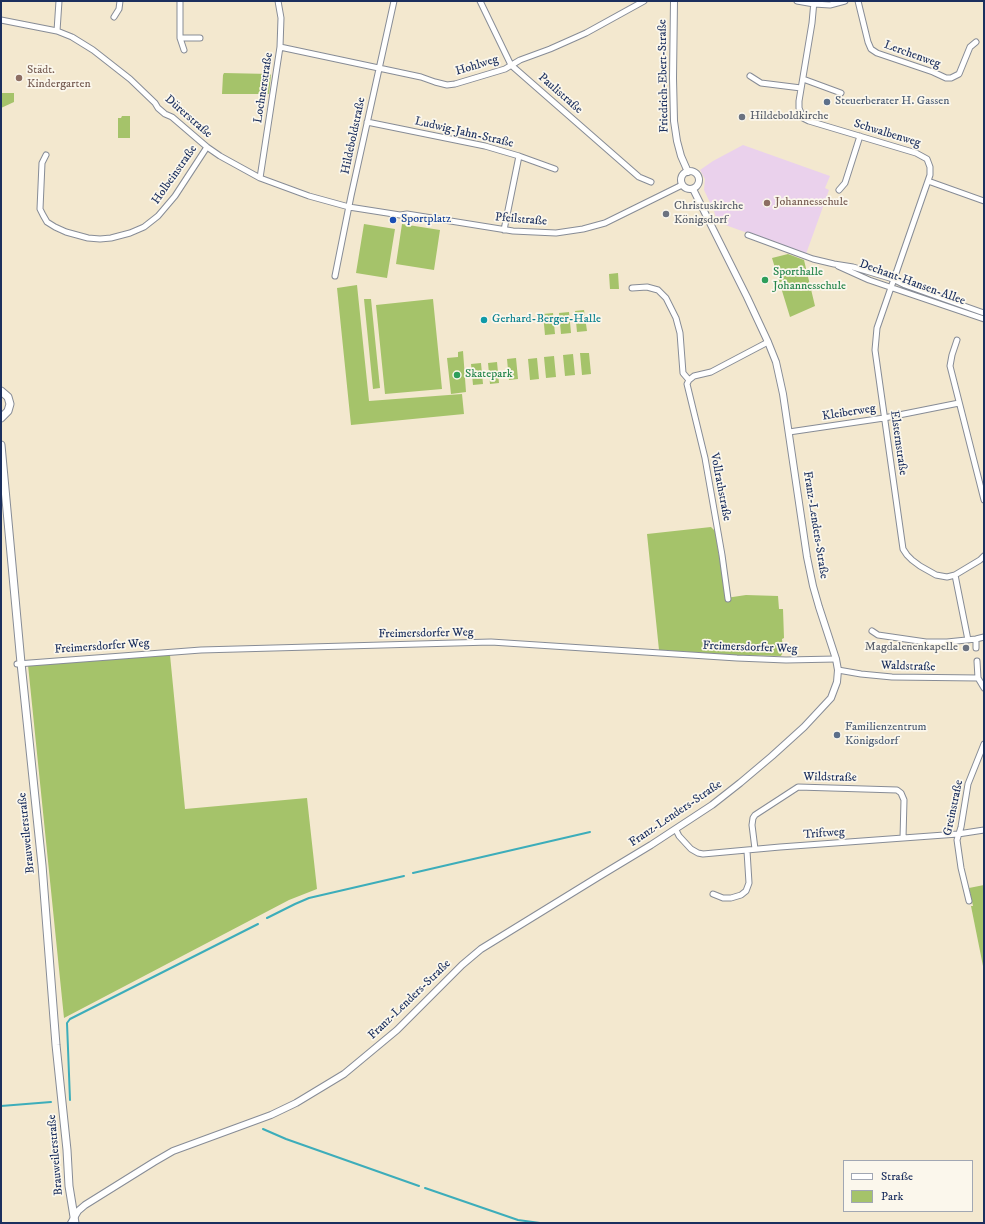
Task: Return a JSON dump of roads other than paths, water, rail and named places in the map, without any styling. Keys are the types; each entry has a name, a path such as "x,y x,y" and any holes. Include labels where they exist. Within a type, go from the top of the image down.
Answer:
{"main road":[{"path":"1,391 8,397 10,404 8,411 2,417 1,423"},
{"name":"Brauweilerstraße","path":"1,445 19,663 42,865 56,1045 67,1150 68,1186 74,1221"}],"street":[{"path":"57,31 59,1"},
{"path":"114,17 119,9 120,1"},
{"path":"180,1 180,38 184,50"},
{"name":"Lochnerstraße","path":"260,178 280,47 281,18 278,1"},
{"name":"Hildeboldstraße","path":"335,276 394,1"},
{"name":"Paulistraße","path":"480,1 511,65 639,176 651,182"},
{"name":"Hohlweg","path":"280,47 421,77 435,82 455,84 505,68 520,60 550,49 586,33 644,1"},
{"name":"Friedrich-Ebert-Straße","path":"674,1 674,121 681,156 688,172"},
{"path":"797,1 830,5 845,1"},
{"name":"Lerchenweg","path":"858,1 870,49 877,53 933,72 946,78 959,74 962,70 970,47 976,42"},
{"name":"Schwalbenweg","path":"814,2 799,101 799,108 803,118 923,156 927,159 930,167 930,175 893,279"},
{"name":"Dürerstraße","path":"1,20 57,31 72,37 93,50 130,79 156,102 158,108 165,114 172,117 207,147 228,161 260,178 308,196 349,207"},
{"path":"180,38 200,38"},
{"path":"750,76 761,83 801,88"},
{"path":"803,79 841,93"},
{"name":"Ludwig-Jahn-Straße","path":"367,122 477,144 519,156 555,169"},
{"path":"839,190 845,183 860,136"},
{"name":"Holbeinstraße","path":"46,155 42,163 40,209 47,222 66,232 88,238 100,238 117,237 130,233 144,227 158,216 175,196 207,147"},
{"path":"504,230 519,156"},
{"path":"688,172 694,172 699,179 697,185 693,189 686,188 682,185 682,177 688,172"},
{"path":"928,181 984,200"},
{"name":"Pfeilstraße","path":"349,207 400,215 407,214 504,230 534,233 556,233 588,228 612,220 682,185"},
{"name":"Franz-Lenders-Straße","path":"74,1221 78,1211 85,1205 136,1172 167,1155 202,1140 271,1115 296,1103 344,1074 397,1030 481,948 676,830 712,805 772,756 804,727 831,698 837,682 838,670 836,659 819,607 807,557 779,373 768,342 693,189"},
{"name":"Dechant-Hansen-Allee","path":"748,236 813,259 854,267 893,279 905,285 984,313"},
{"name":"Dechant-Hansen-Allee","path":"834,264 869,280 984,319"},
{"name":"Elsternstraße","path":"893,279 876,328 876,345 884,418 903,549 912,560 929,572 947,577 955,575"},
{"name":"Vollrathstraße","path":"632,288 647,287 658,290 666,298 676,318 680,333 683,373 689,380 688,388 705,458 728,599"},
{"path":"957,340 950,366 984,500"},
{"path":"689,380 694,376 711,372 768,342"},
{"name":"Kleiberweg","path":"789,432 884,418 959,403"},
{"path":"968,640 955,575 984,556"},
{"path":"872,631 878,635 926,642 948,642 984,637"},
{"path":"976,639 976,648"},
{"name":"Freimersdorfer Weg","path":"19,663 201,650 491,642 737,658 786,660 836,659"},
{"path":"976,661 978,678 984,688"},
{"name":"Waldstraße","path":"838,670 892,677 978,678"},
{"name":"Greinstraße","path":"969,902 957,844 968,784 984,744"},
{"name":"Wildstraße","path":"755,849 752,825 755,815 798,787 897,790 901,793 904,800 903,838"},
{"name":"Triftweg","path":"676,830 691,849 703,854 958,834 984,830"},
{"path":"713,894 723,898 731,898 741,895 746,891 749,883 747,850"}],"waterway":[{"path":"413,873 590,832"},
{"path":"267,918 309,898 404,876"},
{"path":"70,1100 67,1023 70,1019 258,924"},
{"path":"1,1106 51,1102"},
{"path":"263,1129 286,1139 419,1186"},
{"path":"425,1188 518,1220 540,1223"}],"place":[{"name":"Städt. Kindergarten","path":"19,78"},
{"name":"Steuerberater H. Gassen","path":"827,102"},
{"name":"Hildeboldkirche","path":"742,117"},
{"name":"Johannesschule","path":"767,203"},
{"name":"Christuskirche Königsdorf","path":"666,214"},
{"name":"Sportplatz","path":"393,220"},
{"name":"Sporthalle Johannesschule","path":"765,280"},
{"name":"Gerhard-Berger-Halle","path":"484,320"},
{"name":"Skatepark","path":"457,375"},
{"name":"Magdalenenkapelle","path":"966,648"},
{"name":"Familienzentrum Königsdorf","path":"837,735"}]}
